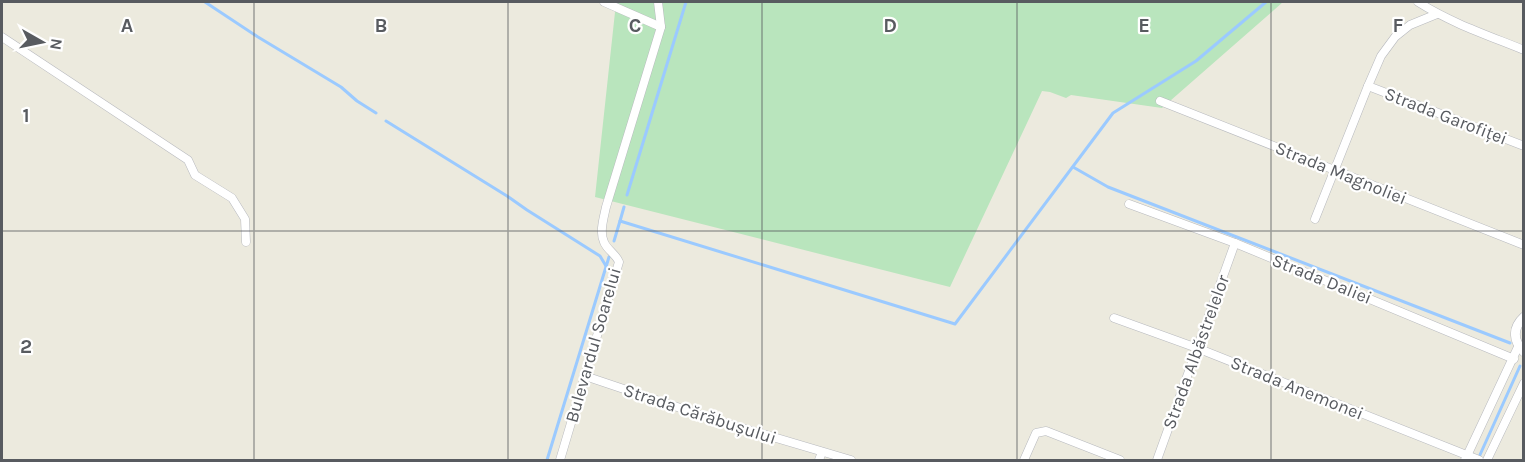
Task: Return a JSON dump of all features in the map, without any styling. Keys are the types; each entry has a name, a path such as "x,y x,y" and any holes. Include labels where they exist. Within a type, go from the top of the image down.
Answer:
{"street":[{"path":"604,2 661,27"},
{"path":"658,2 661,27"},
{"path":"1418,2 1437,14 1524,50"},
{"path":"1315,219 1381,56 1395,37 1410,25 1437,14"},
{"name":"Bulevardul Soarelui","path":"560,460 619,262 604,243 602,229 606,207 661,27"},
{"path":"2,37 188,160 195,175 232,198 245,219 246,242"},
{"name":"Strada Garofiței","path":"1368,86 1524,146"},
{"name":"Strada Magnoliei","path":"1160,101 1524,245"},
{"name":"Strada Daliei","path":"1129,204 1235,243 1514,358"},
{"name":"Strada Albăstrelelor","path":"1157,460 1235,243"},
{"path":"1471,459 1514,358 1521,350 1515,339 1515,330 1518,322 1524,317"},
{"name":"Strada Anemonei","path":"1114,318 1197,348 1471,459"},
{"name":"Strada Cărăbușului","path":"585,376 722,422 851,460"},
{"path":"1487,460 1524,382"},
{"path":"1024,460 1036,434 1041,431 1120,460"},
{"path":"819,460 822,452"}],"green space":[{"path":"615,2 1283,2 1162,108 1071,95 1066,98 1042,91 950,287 595,197"}],"waterway":[{"path":"205,2 341,87 376,113"},
{"path":"627,195 686,2"},
{"path":"624,207 620,221 955,324 1113,113 1196,61 1266,2"},
{"path":"386,121 600,256 606,266"},
{"path":"1073,167 1108,187 1510,343"},
{"path":"614,241 620,221"},
{"path":"547,460 609,257"},
{"path":"1479,457 1520,366"}]}
